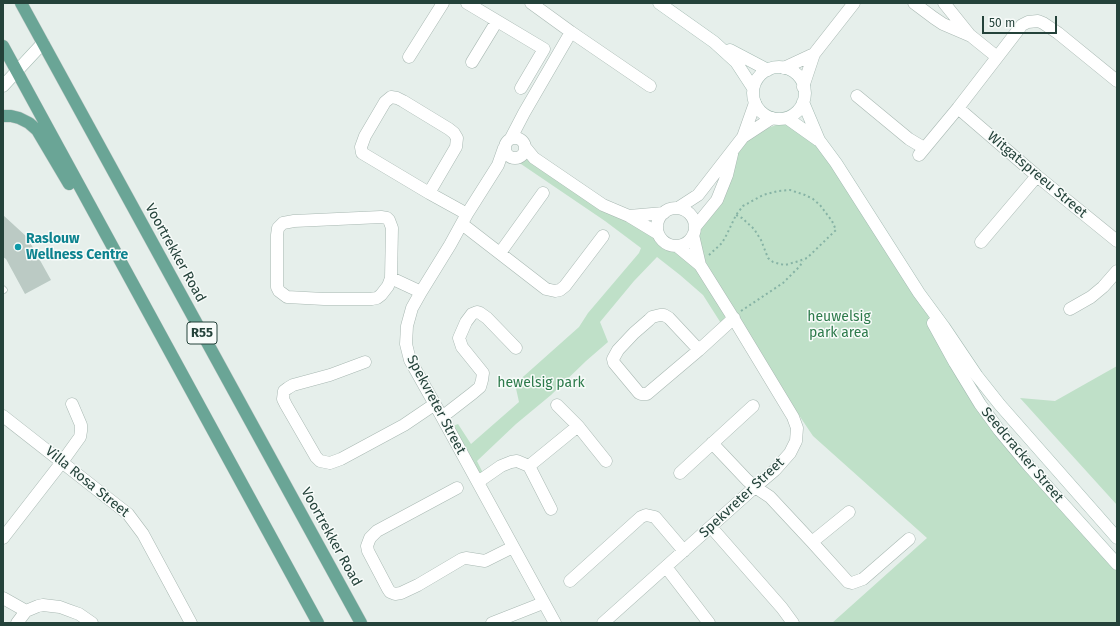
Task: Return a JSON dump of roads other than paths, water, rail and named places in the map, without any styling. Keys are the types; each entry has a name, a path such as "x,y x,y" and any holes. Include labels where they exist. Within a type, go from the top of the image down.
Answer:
{"main road":[{"name":"Voortrekker Road","path":"22,3 361,623"},
{"name":"R55","path":"3,46 318,623"},
{"path":"3,116 11,116 29,122 37,130 73,189 113,248"}],"street":[{"path":"409,57 443,3"},
{"path":"467,3 486,7 497,21 544,49 521,88"},
{"path":"531,3 650,86"},
{"path":"660,3 714,42 736,62 753,88"},
{"path":"803,86 814,54 854,3"},
{"path":"944,3 971,36 997,57"},
{"path":"916,4 943,24 971,36"},
{"path":"472,62 497,21"},
{"path":"857,96 922,151 958,108 1022,25 1028,22 1038,21 1058,33 1117,81"},
{"name":"Spekvreter Street","path":"555,623 410,360 406,344 406,333 409,315 412,308 464,219 498,165 515,148 518,124 571,32"},
{"path":"714,42 768,70"},
{"path":"3,86 44,43"},
{"path":"784,68 814,54"},
{"path":"776,68 791,70 802,82 804,98 801,107 796,113 787,118 778,119 764,115 758,110 755,103 753,88 756,80 768,70 776,68"},
{"path":"429,193 456,147 457,138 454,133 403,101 391,97 385,102 369,129 362,144 361,150 367,156 429,193 464,219 500,253 546,288 555,291 560,290 565,286 603,236"},
{"name":"Seedcracker Street","path":"803,102 819,140 836,163 919,293 977,376 1117,538"},
{"path":"743,137 755,103"},
{"name":"Witgatspreeu Street","path":"958,108 1037,176 1117,240"},
{"path":"678,208 698,194 743,137 772,118"},
{"name":"Seedcracker Street","path":"787,118 819,140"},
{"path":"515,148 534,158 603,205 629,216 657,233"},
{"path":"694,229 717,200 727,175 732,151"},
{"path":"981,242 1037,176"},
{"path":"500,253 543,193"},
{"path":"694,229 694,222 690,214 678,208 670,209 664,213 657,222 657,233 659,238 665,243 670,246 686,244 690,240 694,229 698,194"},
{"path":"629,216 664,213"},
{"path":"387,218 392,228 391,278 388,286 381,295 372,299 287,297 279,292 277,286 278,228 283,223 294,221 387,218"},
{"name":"Spekvreter Street","path":"694,229 700,265"},
{"name":"Spekvreter Street","path":"603,623 775,470 790,453 796,441 797,428 793,417 733,317 700,265 678,246"},
{"path":"1070,309 1091,297 1103,287 1117,271"},
{"path":"391,278 421,292"},
{"name":"Seedcracker Street","path":"919,293 934,327 954,363 990,418 1029,466 1117,564"},
{"path":"442,417 473,393 480,386 482,380 483,373 462,347 459,338 466,322 472,314 477,312 488,318 516,348"},
{"path":"699,350 669,318 660,315 649,320 634,333 618,350 613,359 614,363 639,393 647,394 699,350 733,317"},
{"path":"365,362 330,376 293,385 284,391 283,399 286,405 316,457 320,461 330,463 341,459 404,425 435,404"},
{"path":"3,538 78,441 81,431 79,419 72,404"},
{"path":"558,405 578,426 606,461"},
{"path":"680,473 753,406"},
{"name":"Villa Rosa Street","path":"3,416 135,521 191,623"},
{"path":"529,466 578,426"},
{"path":"712,443 755,487 770,497 845,580 852,584 863,579 910,539"},
{"path":"478,482 501,466 517,461 529,466 551,509"},
{"path":"456,488 377,531 370,538 367,546 368,551 390,592 395,594 401,593 418,585 462,559 466,558 485,561 513,547"},
{"path":"812,542 849,512"},
{"path":"570,581 641,517 646,515 655,517 684,551"},
{"path":"711,527 782,608 793,623"},
{"path":"666,567 708,623"},
{"path":"5,599 26,611"},
{"path":"5,599 17,623 26,611 38,606 48,605 60,607 78,614 92,623"},
{"path":"493,623 543,603"}],"place":[{"name":"Raslouw Wellness Centre","path":"18,247"}],"park label":[{"name":"heuwelsig park area","path":"839,326"},
{"name":"hewelsig park","path":"541,383"}]}
